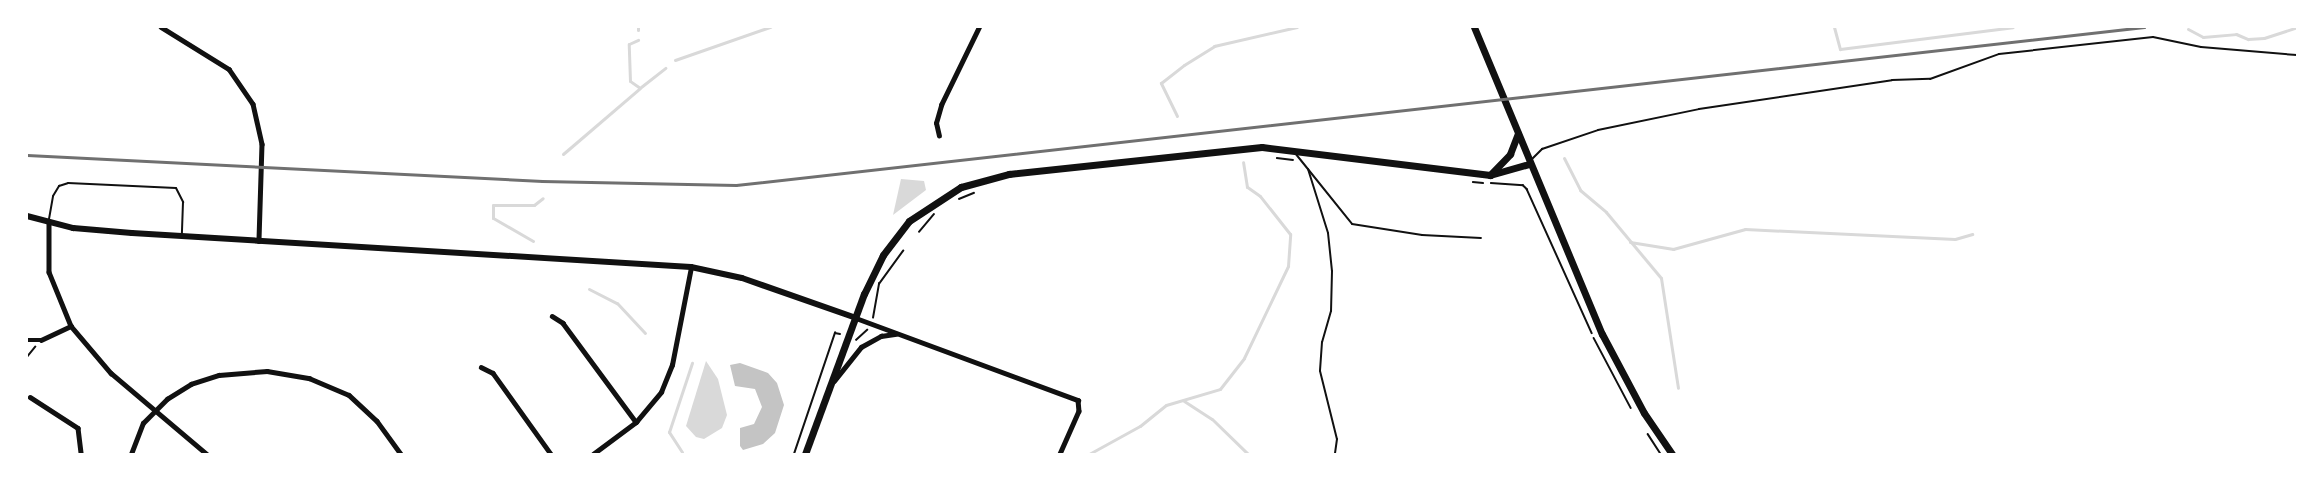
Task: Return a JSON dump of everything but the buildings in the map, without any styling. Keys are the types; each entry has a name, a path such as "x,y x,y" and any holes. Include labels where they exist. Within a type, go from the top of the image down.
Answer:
{"main road":[{"path":"1474,27 1512,116 1529,164 1611,352 1644,413 1672,454"},
{"path":"1490,175 1510,154 1518,133"},
{"path":"805,454 873,275 897,235 926,207 961,187 1009,174 1221,148 1292,148 1490,175 1529,164"}],"street":[{"path":"161,27 229,69 253,104 262,144 260,241"},
{"path":"939,136 936,123 941,105 979,27"},
{"path":"27,216 49,223 182,237 691,267 751,281 1078,400 1079,411 1060,454"},
{"path":"49,223 49,272 71,326 111,373 207,454"},
{"path":"594,454 636,422 661,392 672,365 691,267"},
{"path":"552,316 563,323 636,422"},
{"path":"27,340 41,340 71,326"},
{"path":"830,386 861,347 881,336 898,334"},
{"path":"481,367 493,373 551,454"},
{"path":"131,454 139,430 153,410 191,384 219,375 290,374 349,395 377,422 401,454"},
{"path":"30,398 78,428 81,454"}],"lane":[{"path":"1529,164 1535,152 1598,130 1699,109 1892,80 1930,79 1999,54 2153,37 2201,47 2297,55"},
{"path":"1292,148 1352,224 1422,235 1481,238"},
{"path":"1308,169 1328,233 1332,271 1331,311 1322,342 1320,371 1337,439 1335,454"},
{"path":"49,223 53,196 59,186 68,183 176,188 183,202 182,237"}],"path":[{"path":"954,201 978,191"},
{"path":"919,232 941,210"},
{"path":"875,298 887,270 903,251"},
{"path":"794,454 835,333"},
{"path":"27,357 41,340"}],"shaded area":[{"path":"901,179 924,181 926,190 893,215"},
{"path":"706,361 718,379 727,415 722,428 704,439 696,437 686,426"}],"waterway":[{"path":"675,60 770,27"},
{"path":"1177,116 1161,83 1184,65 1214,46 1297,27"},
{"path":"1834,27 1840,49 2013,27"},
{"path":"2188,29 2203,37 2236,34 2248,39 2264,38 2297,27"},
{"path":"563,154 640,88 630,81 629,44 638,40"},
{"path":"641,87 665,68"},
{"path":"1564,158 1580,190 1606,212 1661,278 1678,388"},
{"path":"1089,454 1140,426 1166,405 1220,389 1244,358 1288,266 1290,234 1260,196 1247,187 1243,162"},
{"path":"533,241 493,218 493,205 534,205 543,198"},
{"path":"1630,242 1673,249 1745,229 1955,239 1972,234"},
{"path":"589,289 617,303 645,333"},
{"path":"682,452 669,432 692,363"},
{"path":"1184,401 1212,419 1248,454"}],"railway":[{"path":"27,155 542,181 736,185 2144,27"}]}
